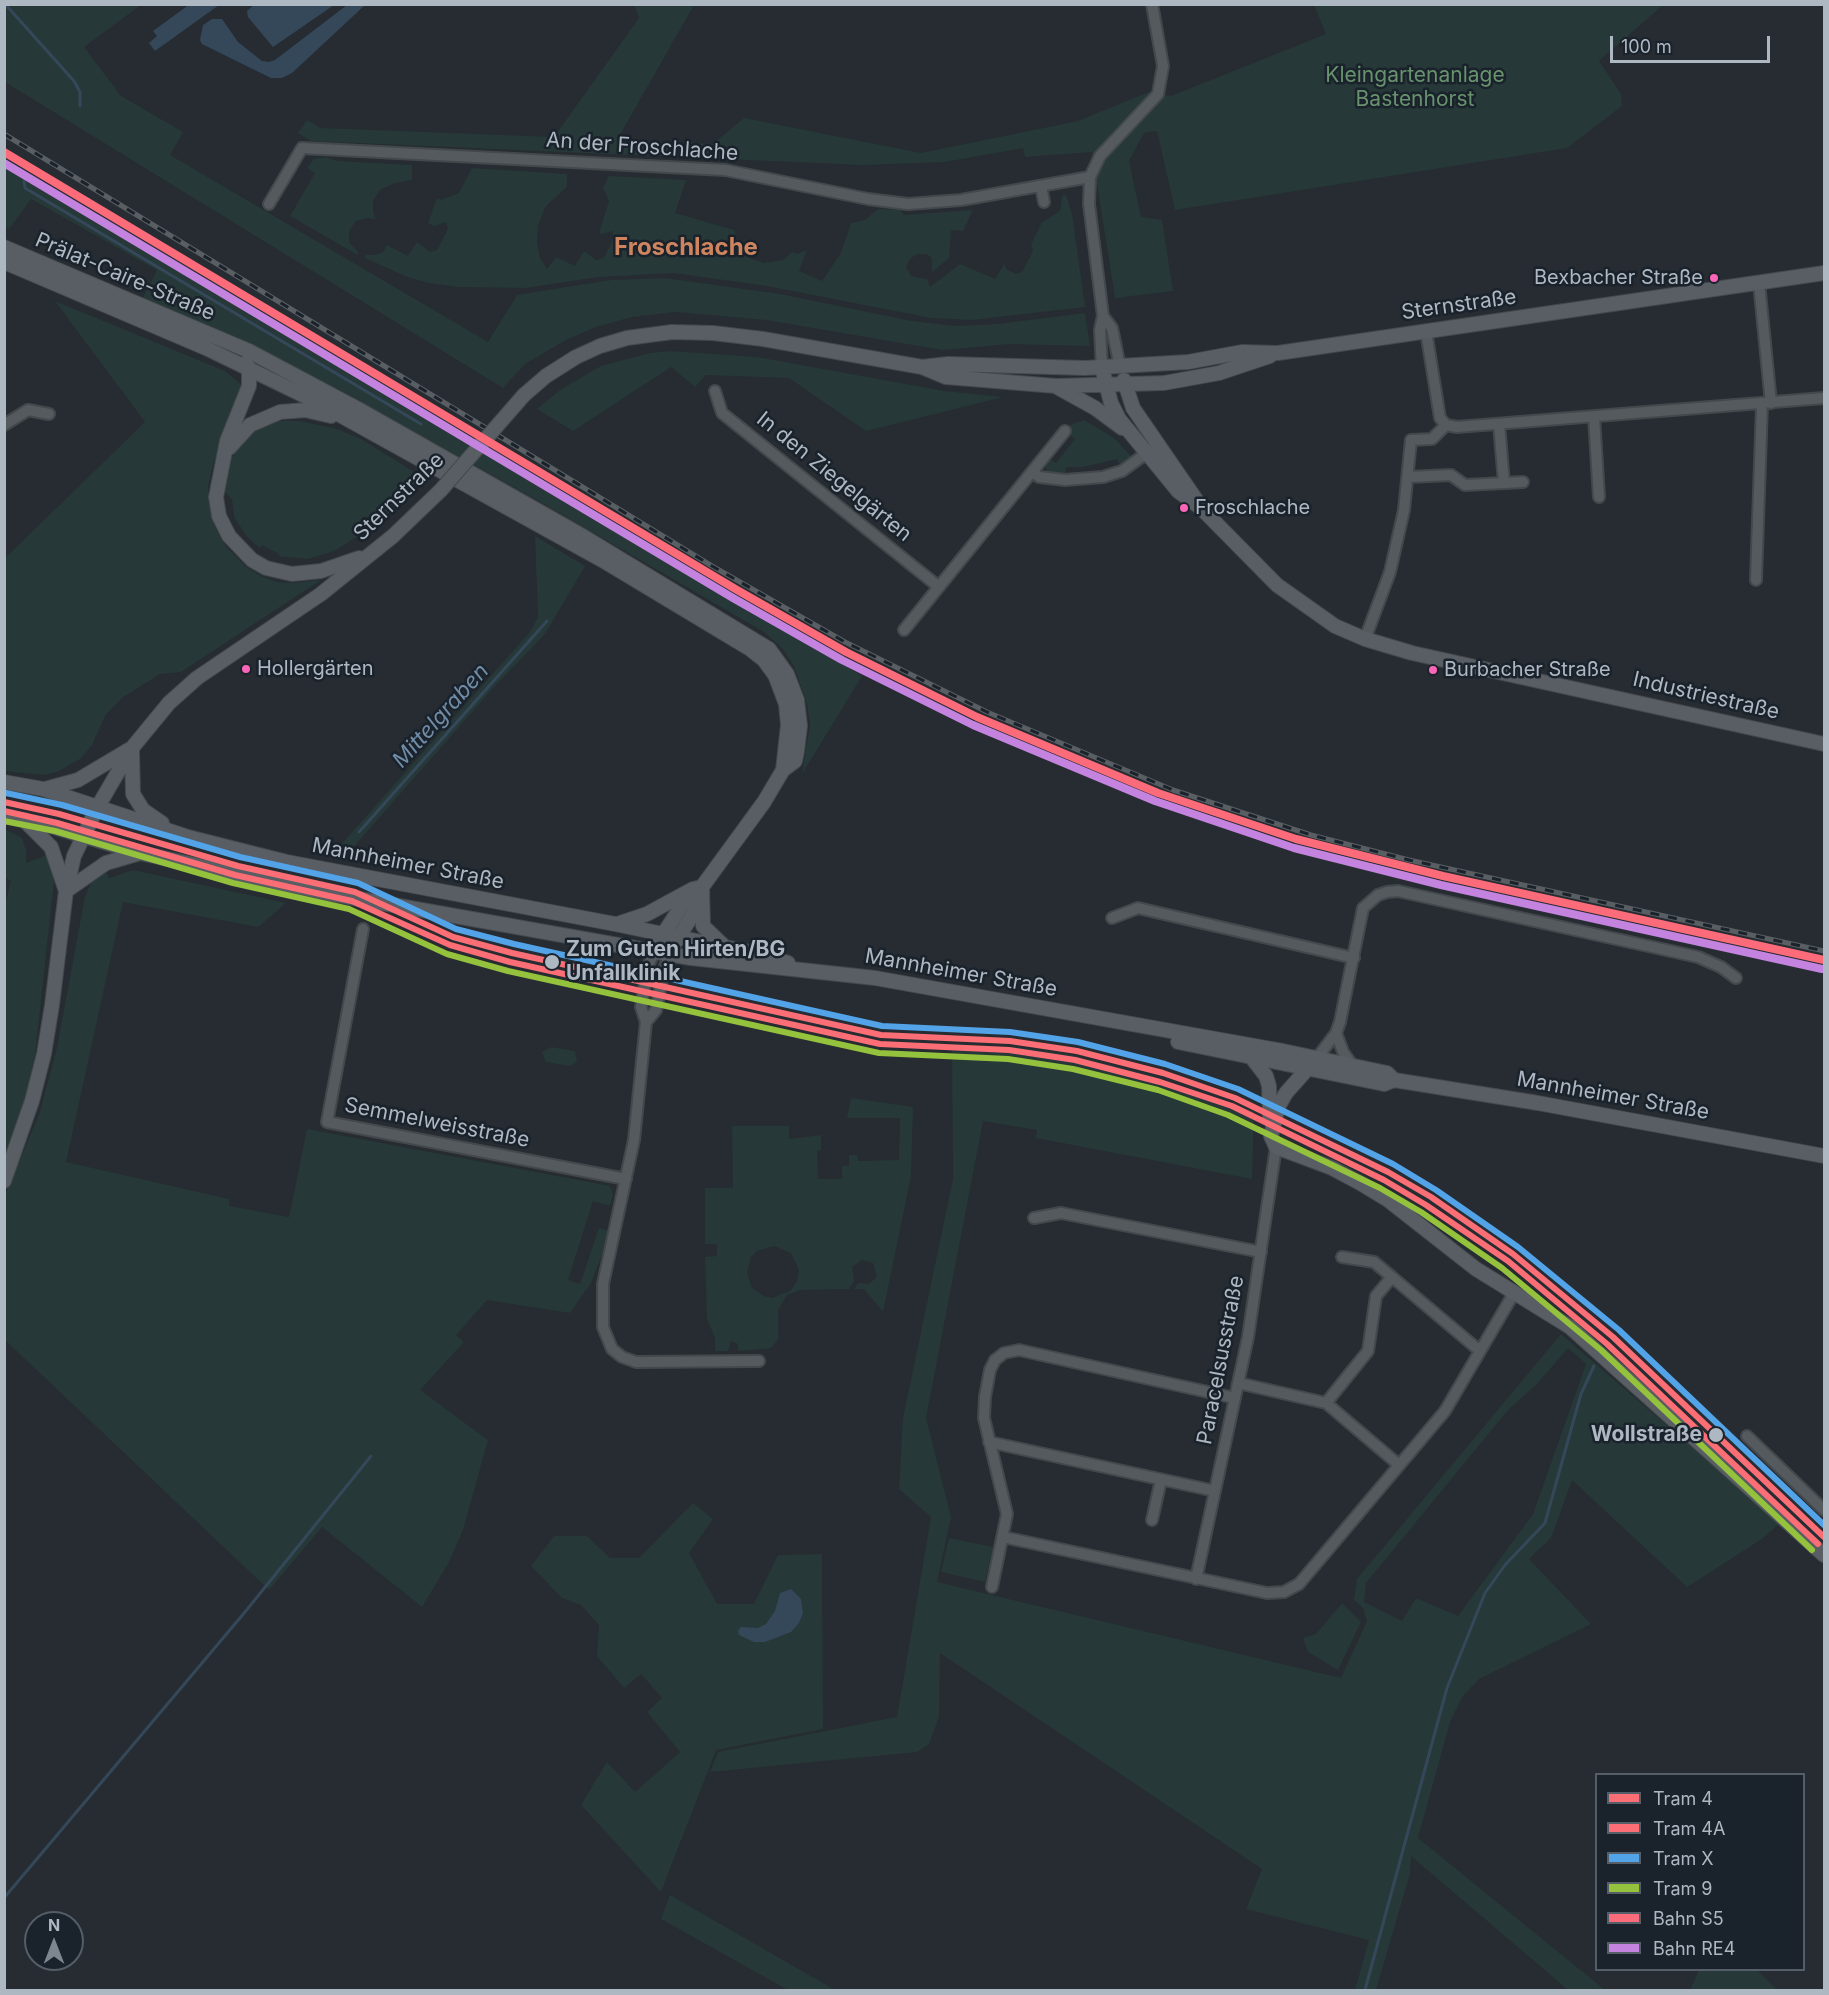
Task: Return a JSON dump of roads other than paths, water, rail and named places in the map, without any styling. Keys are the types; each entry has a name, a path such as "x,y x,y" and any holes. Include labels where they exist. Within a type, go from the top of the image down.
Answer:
{"street":[{"path":"1102,368 1100,330 1103,316 1089,204 1090,177 1100,156 1158,94 1163,66 1152,4"},
{"name":"An der Froschlache","path":"269,204 302,148 725,170 868,200 908,204 961,200 1090,177"},
{"path":"1041,186 1044,202"},
{"name":"Prälat-Caire-Straße","path":"4,247 91,292 249,368 515,505"},
{"name":"Prälat-Caire-Straße","path":"4,262 224,341 230,341 350,404 515,505 756,639 780,663 797,700 800,726 795,761 783,770 764,802 699,892 662,934 654,952"},
{"name":"Sternstraße","path":"922,367 948,364 1102,368 1188,362 1242,352 1278,353 1824,273"},
{"path":"1756,580 1766,403 1759,283"},
{"path":"1103,316 1112,328 1120,367"},
{"path":"1426,331 1440,418 1446,425 1457,427 1824,398"},
{"name":"Sternstraße","path":"4,1181 32,1101 44,1054 66,891 83,836 132,748 169,703 197,678 321,594 421,511 524,396 546,376 576,357 600,346 672,332 713,333 763,339 922,367 946,377 1056,386 1106,387 1164,383 1219,373 1278,353"},
{"path":"224,341 249,368 246,396 227,441 227,449 218,477 216,497 219,516 229,536 240,550 272,570 292,574 321,571 372,553"},
{"name":"Industriestraße","path":"1120,367 1133,408 1151,449"},
{"name":"Industriestraße","path":"1102,368 1111,403 1129,432 1151,449 1187,484 1201,508 1260,569 1301,604 1335,626 1365,639 1412,653 1824,744"},
{"path":"1056,386 1095,408 1129,432"},
{"name":"In den Ziegelgärten","path":"715,391 722,413 939,587"},
{"path":"4,425 28,410 49,414"},
{"path":"227,449 250,425 280,412 305,410 352,422"},
{"path":"1594,417 1599,497"},
{"path":"1499,424 1504,483"},
{"path":"1365,639 1390,572 1404,510 1411,440 1432,439 1446,425"},
{"path":"904,630 1065,430"},
{"path":"1033,472 1039,477 1065,480 1103,477 1122,471 1151,449"},
{"path":"1408,477 1451,475 1465,485 1523,482"},
{"path":"43,789 71,783 132,748 132,788 138,803 151,816 188,837"},
{"name":"Mannheimer Straße","path":"4,782 43,789 188,837 287,862 615,924 726,948 758,960"},
{"name":"Mannheimer Straße","path":"4,816 24,819 140,853 326,893 654,952 758,960 875,978 1107,1021 1313,1063 1384,1084 1394,1080 1824,1156"},
{"path":"24,819 51,847 66,891 106,863 140,853"},
{"path":"1274,1142 1278,1107 1336,1033 1363,908 1378,895 1398,891 1698,957 1721,967 1736,978"},
{"path":"615,924 631,921 699,892 703,926 726,948"},
{"name":"Prälat-Caire-Straße","path":"670,954 699,892"},
{"path":"1112,918 1138,908 1353,958"},
{"name":"Semmelweisstraße","path":"363,929 327,1122 626,1179"},
{"path":"654,952 648,966 641,1007 646,1022 634,1140 603,1284 603,1327 612,1349 622,1357 636,1362 759,1361"},
{"path":"646,1022 656,1010 664,969 670,954"},
{"name":"Mannheimer Straße","path":"1107,1021 1132,1032 1252,1058 1353,1066 1387,1073 1394,1080"},
{"path":"1336,1033 1353,1066"},
{"path":"1252,1058 1266,1076 1269,1086 1274,1142"},
{"path":"1274,1142 1332,1168 1388,1200 1476,1269 1570,1327 1824,1555"},
{"name":"Paracelsusstraße","path":"1196,1579 1238,1383 1260,1252 1274,1142"},
{"path":"1034,1218 1061,1214 1260,1252"},
{"path":"1342,1257 1374,1262 1480,1351"},
{"path":"1326,1403 1368,1351 1376,1296 1392,1277"},
{"path":"1002,1537 1267,1593 1284,1592 1299,1584 1445,1411 1514,1293"},
{"path":"992,1587 1007,1514 984,1418 985,1397 990,1370 995,1360 1004,1353 1019,1350 1235,1398"},
{"path":"1238,1383 1326,1403 1399,1465"},
{"path":"1747,1436 1824,1510"},
{"path":"989,1442 1215,1491"},
{"path":"1152,1520 1161,1480"}],"water":[{"path":"190,4 219,5 155,51 149,43 157,36 153,31"},
{"path":"254,5 334,5 273,47 248,17 247,11"},
{"path":"347,5 365,5 292,73 282,78 271,78 202,44 200,40 203,25 212,19 222,19 238,42 262,61 269,62 275,60"},
{"path":"791,1589 801,1599 803,1613 799,1623 791,1632 765,1642 754,1642 739,1635 738,1631 741,1627 758,1628 766,1624 775,1611 780,1593"}],"waterway":[{"name":"Mittelgraben","path":"5,4 74,81 80,92 80,106"},
{"name":"Mittelgraben","path":"24,181 25,188 421,424"},
{"name":"Mittelgraben","path":"359,832 547,621"},
{"path":"1365,1990 1447,1688 1485,1593 1505,1565 1545,1523 1581,1394 1594,1366"},
{"path":"4,1898 245,1612 371,1456"}],"railway":[{"path":"4,134 712,566 845,642 987,712 1173,790 1311,835 1409,860 1824,951"}],"tram line":[{"name":"X","path":"6,793 62,805 240,857 358,883 456,929 514,944 882,1026 1010,1032 1078,1042 1165,1064 1238,1089 1393,1164 1436,1190 1518,1247 1619,1330 1824,1525"},
{"name":"4","path":"4,802 59,814 238,866 355,892 453,937 512,953 881,1035 1010,1041 1077,1051 1163,1073 1235,1098 1388,1172 1431,1197 1513,1254 1613,1337 1824,1537"},
{"name":"4A","path":"4,811 57,823 235,875 352,901 450,945 510,962 880,1044 1009,1050 1075,1060 1160,1082 1232,1106 1384,1180 1426,1205 1508,1261 1607,1344 1818,1544"},
{"name":"9","path":"4,821 55,831 233,883 349,909 447,954 508,971 879,1053 1008,1059 1073,1069 1158,1090 1228,1115 1380,1188 1421,1212 1502,1268 1601,1350 1812,1550"}],"rail line":[{"name":"S5","path":"4,152 737,590 846,652 977,717 1158,793 1296,839 1443,876 1824,960"},
{"name":"RE4","path":"4,163 733,598 842,660 973,725 1155,801 1294,848 1441,885 1822,969"}],"place":[{"name":"Bexbacher Straße","path":"1714,278"},
{"name":"Froschlache","path":"1184,508"},
{"name":"Hollergärten","path":"246,669"},
{"name":"Burbacher Straße","path":"1433,670"},
{"name":"Zum Guten Hirten/BG Unfallklinik","path":"552,962"},
{"name":"Wollstraße","path":"1716,1435"}],"district":[{"name":"Froschlache","path":"686,248"}],"park label":[{"name":"Kleingartenanlage Bastenhorst","path":"1415,88"}]}
